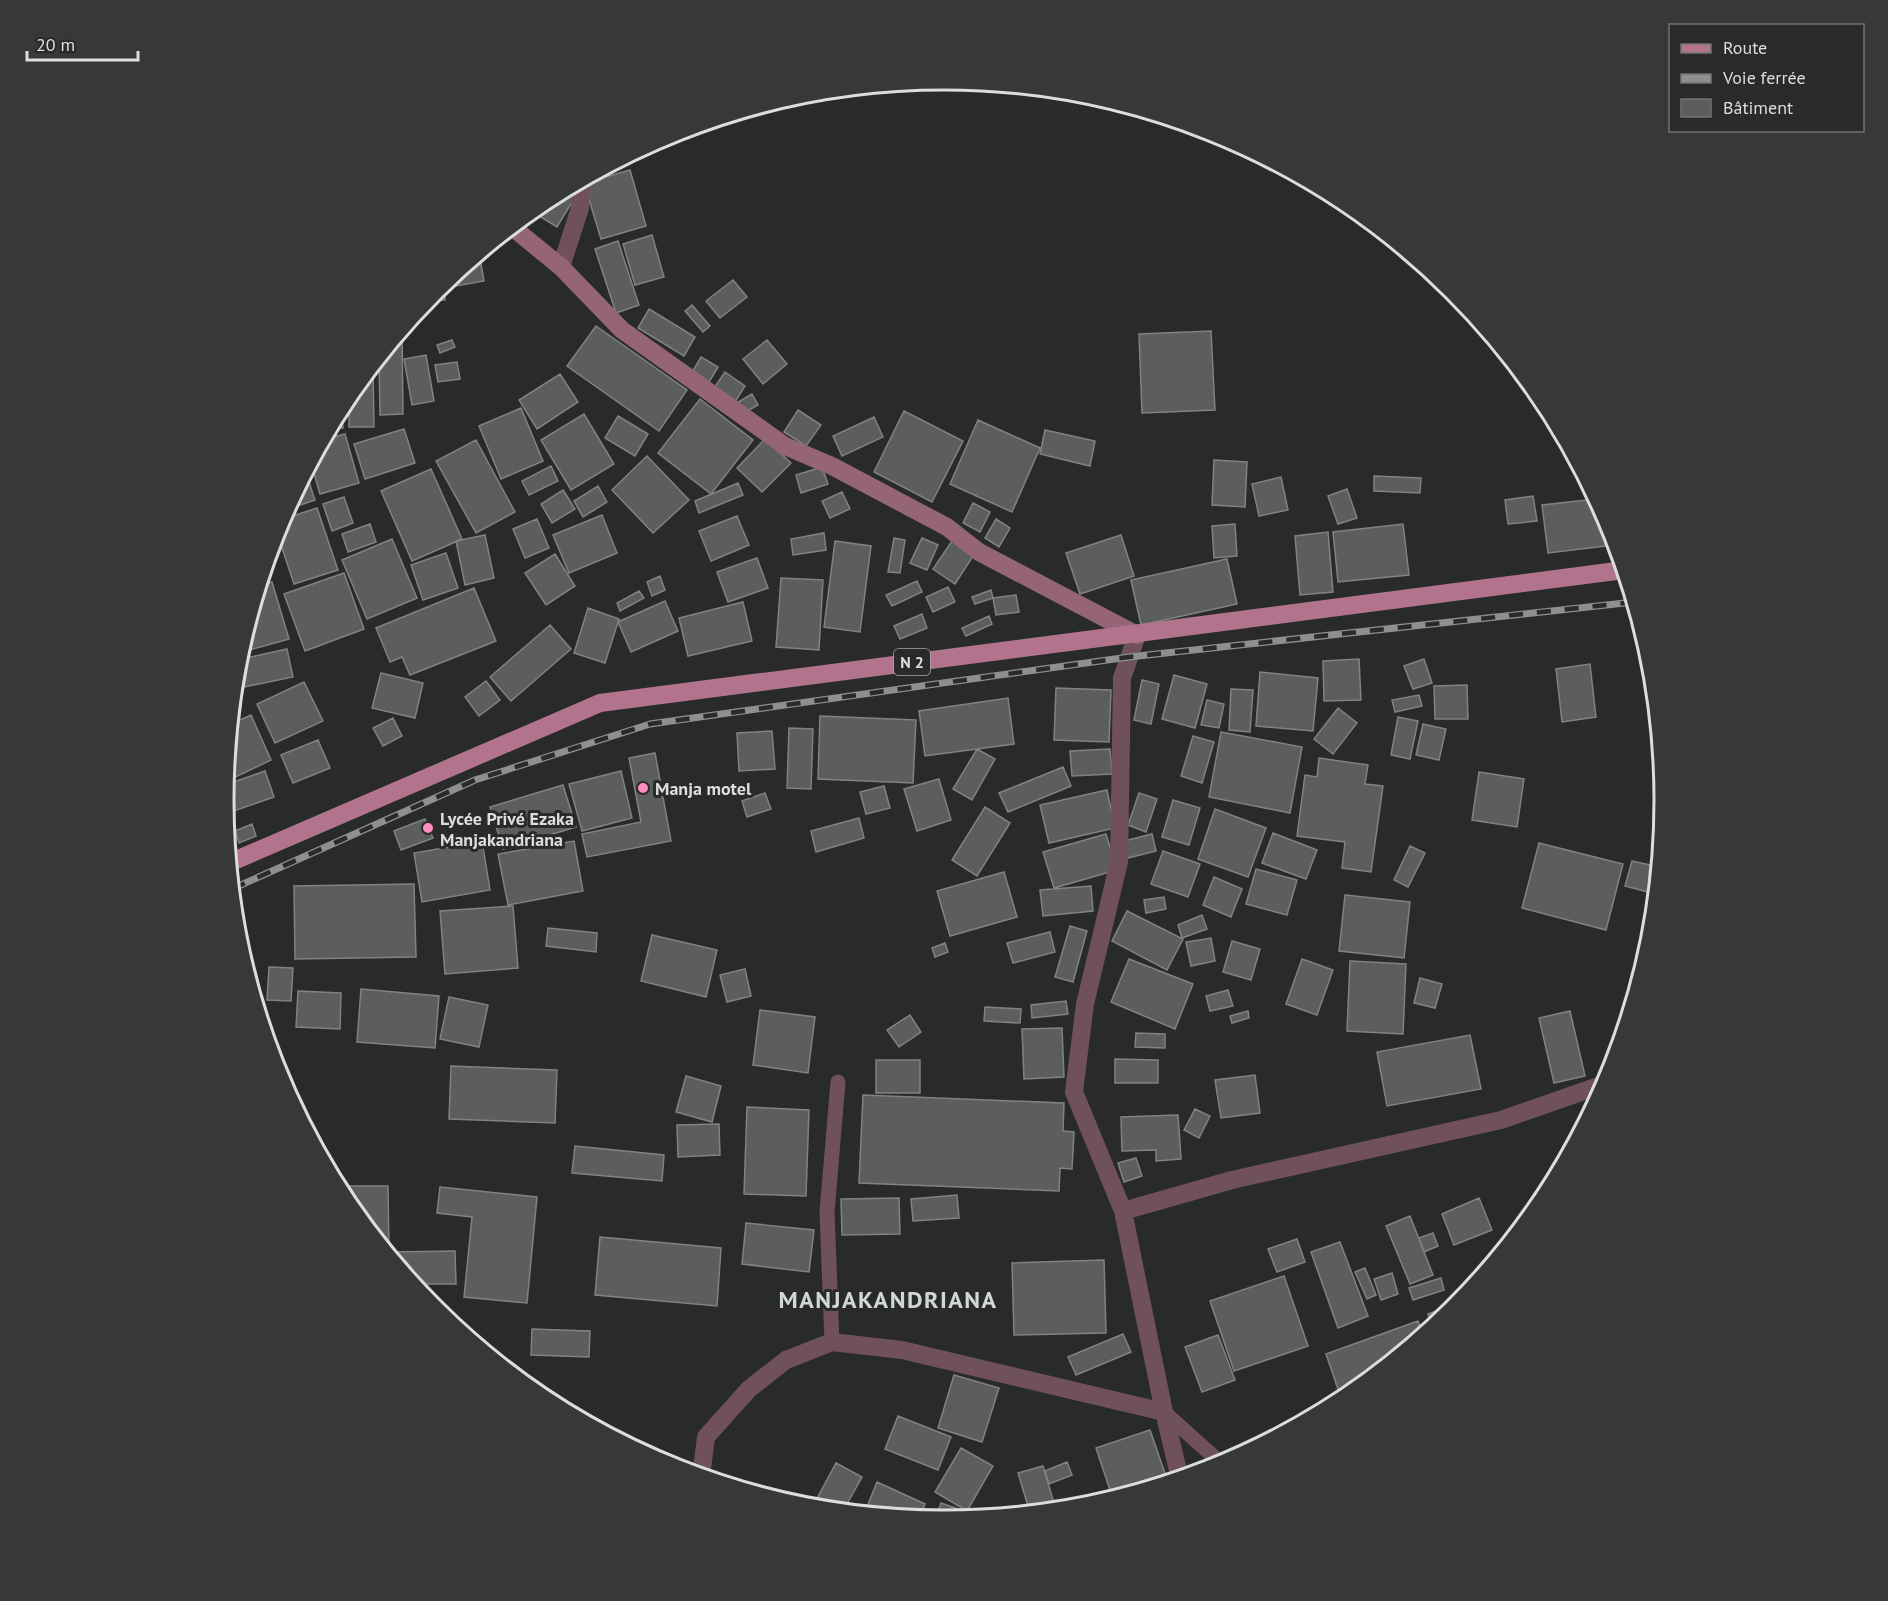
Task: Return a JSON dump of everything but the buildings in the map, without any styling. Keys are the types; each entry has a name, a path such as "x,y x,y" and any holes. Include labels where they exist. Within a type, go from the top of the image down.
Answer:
{"main road":[{"name":"N 2","path":"236,860 600,703 1617,571"}],"street":[{"path":"561,267 580,208 581,190"},
{"path":"518,232 561,267 622,330 785,446 832,466 947,527 979,552 1137,635 1122,678 1119,862 1085,1004 1074,1092 1123,1211 1178,1471"},
{"path":"1123,1211 1232,1180 1501,1120 1593,1088"},
{"path":"702,1468 706,1437 749,1389 786,1360 832,1342 902,1350 1164,1412"}],"lane":[{"path":"832,1342 827,1212 838,1082"},
{"path":"1164,1412 1215,1457"}],"railway":[{"path":"239,886 475,780 650,724 1129,657 1626,603"}],"place":[{"name":"Manja motel","path":"643,788"},
{"name":"Lycée Privé Ezaka Manjakandriana","path":"428,828"}],"district":[{"name":"MANJAKANDRIANA","path":"888,1299"}]}
